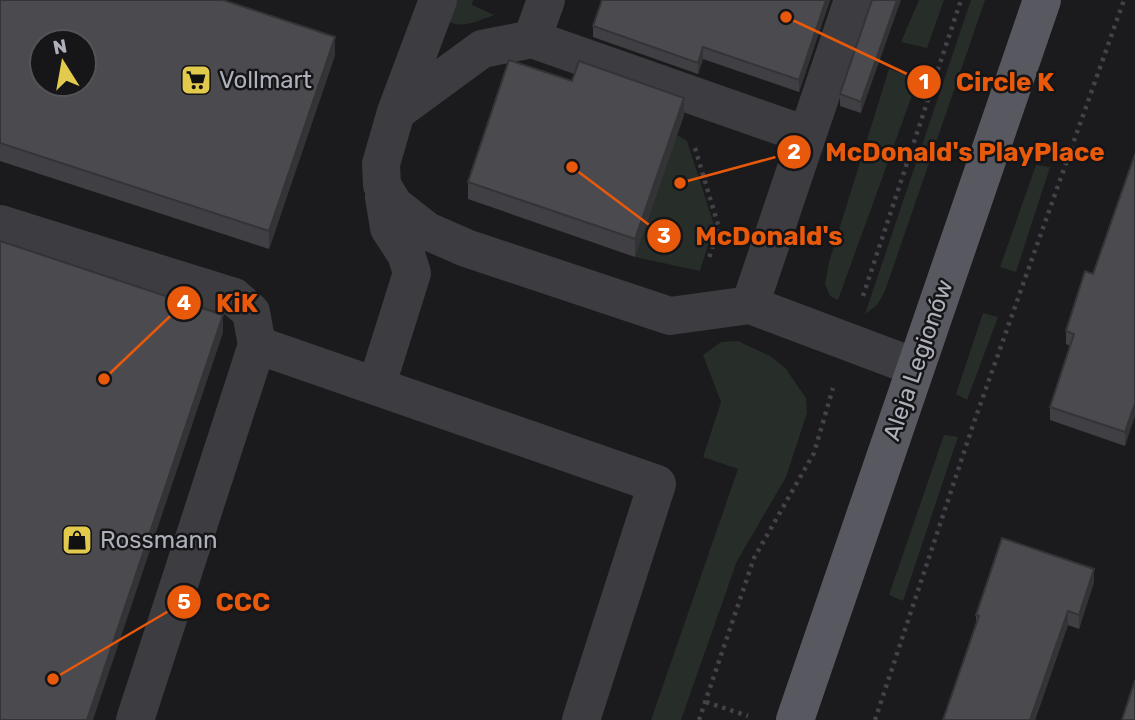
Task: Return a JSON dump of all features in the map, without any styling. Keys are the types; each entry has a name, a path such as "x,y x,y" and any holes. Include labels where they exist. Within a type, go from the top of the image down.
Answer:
{"main road":[{"name":"Aleja Legionów","path":"795,720 1042,0"}],"lane":[{"path":"377,384 412,272 407,254 389,228 381,164 396,112 438,0"},
{"path":"532,39 546,0"},
{"path":"750,305 853,0"},
{"path":"396,112 482,49 532,39 806,135"},
{"path":"382,184 394,205 426,231 466,248 670,316 750,305 915,367"},
{"path":"0,224 234,297 251,312 257,345 135,720"},
{"path":"257,345 377,384 657,484 581,720"}],"path":[{"path":"875,720 973,425 1124,0"},
{"path":"692,139 719,228 707,264"},
{"path":"706,702 760,720"}],"shaded area":[{"path":"452,0 473,0 472,5 494,15 471,23 453,24 448,21"},
{"path":"919,0 944,0 927,48 901,42"},
{"path":"971,0 985,0 885,291 877,305 865,314"},
{"path":"889,69 918,79 838,300 830,296 825,284 829,262"},
{"path":"677,135 687,141 714,225 700,271 635,257"},
{"path":"1036,165 1050,167 1016,272 1000,267"},
{"path":"983,313 998,317 967,400 956,394"},
{"path":"738,341 770,356 786,369 806,398 807,413 786,477 737,561 681,720 651,720 738,469 703,457 721,402 703,355 721,342"},
{"path":"944,435 958,437 903,601 889,595"}],"building":[{"path":"0,0 223,0 335,37 269,231 0,143"},
{"path":"602,0 826,0 799,80 703,47 698,63 593,26"},
{"path":"872,0 897,0 861,102 840,94"},
{"path":"509,60 572,81 579,61 684,98 635,239 468,182"},
{"path":"1135,154 1135,403 1125,432 1050,407 1074,334 1066,331 1085,271 1093,274"},
{"path":"0,241 223,315 87,720 0,720"},
{"path":"1002,538 1094,569 1079,615 1068,611 1030,720 943,720 979,616 976,615"},
{"path":"1135,680 1135,720 1122,720"}],"place":[{"name":"Circle K","path":"786,17"},
{"name":"Vollmart","path":"196,80"},
{"name":"McDonald's","path":"572,167"},
{"name":"McDonald's PlayPlace","path":"680,183"},
{"name":"KiK","path":"104,379"},
{"name":"Rossmann","path":"77,540"},
{"name":"CCC","path":"53,679"}]}
